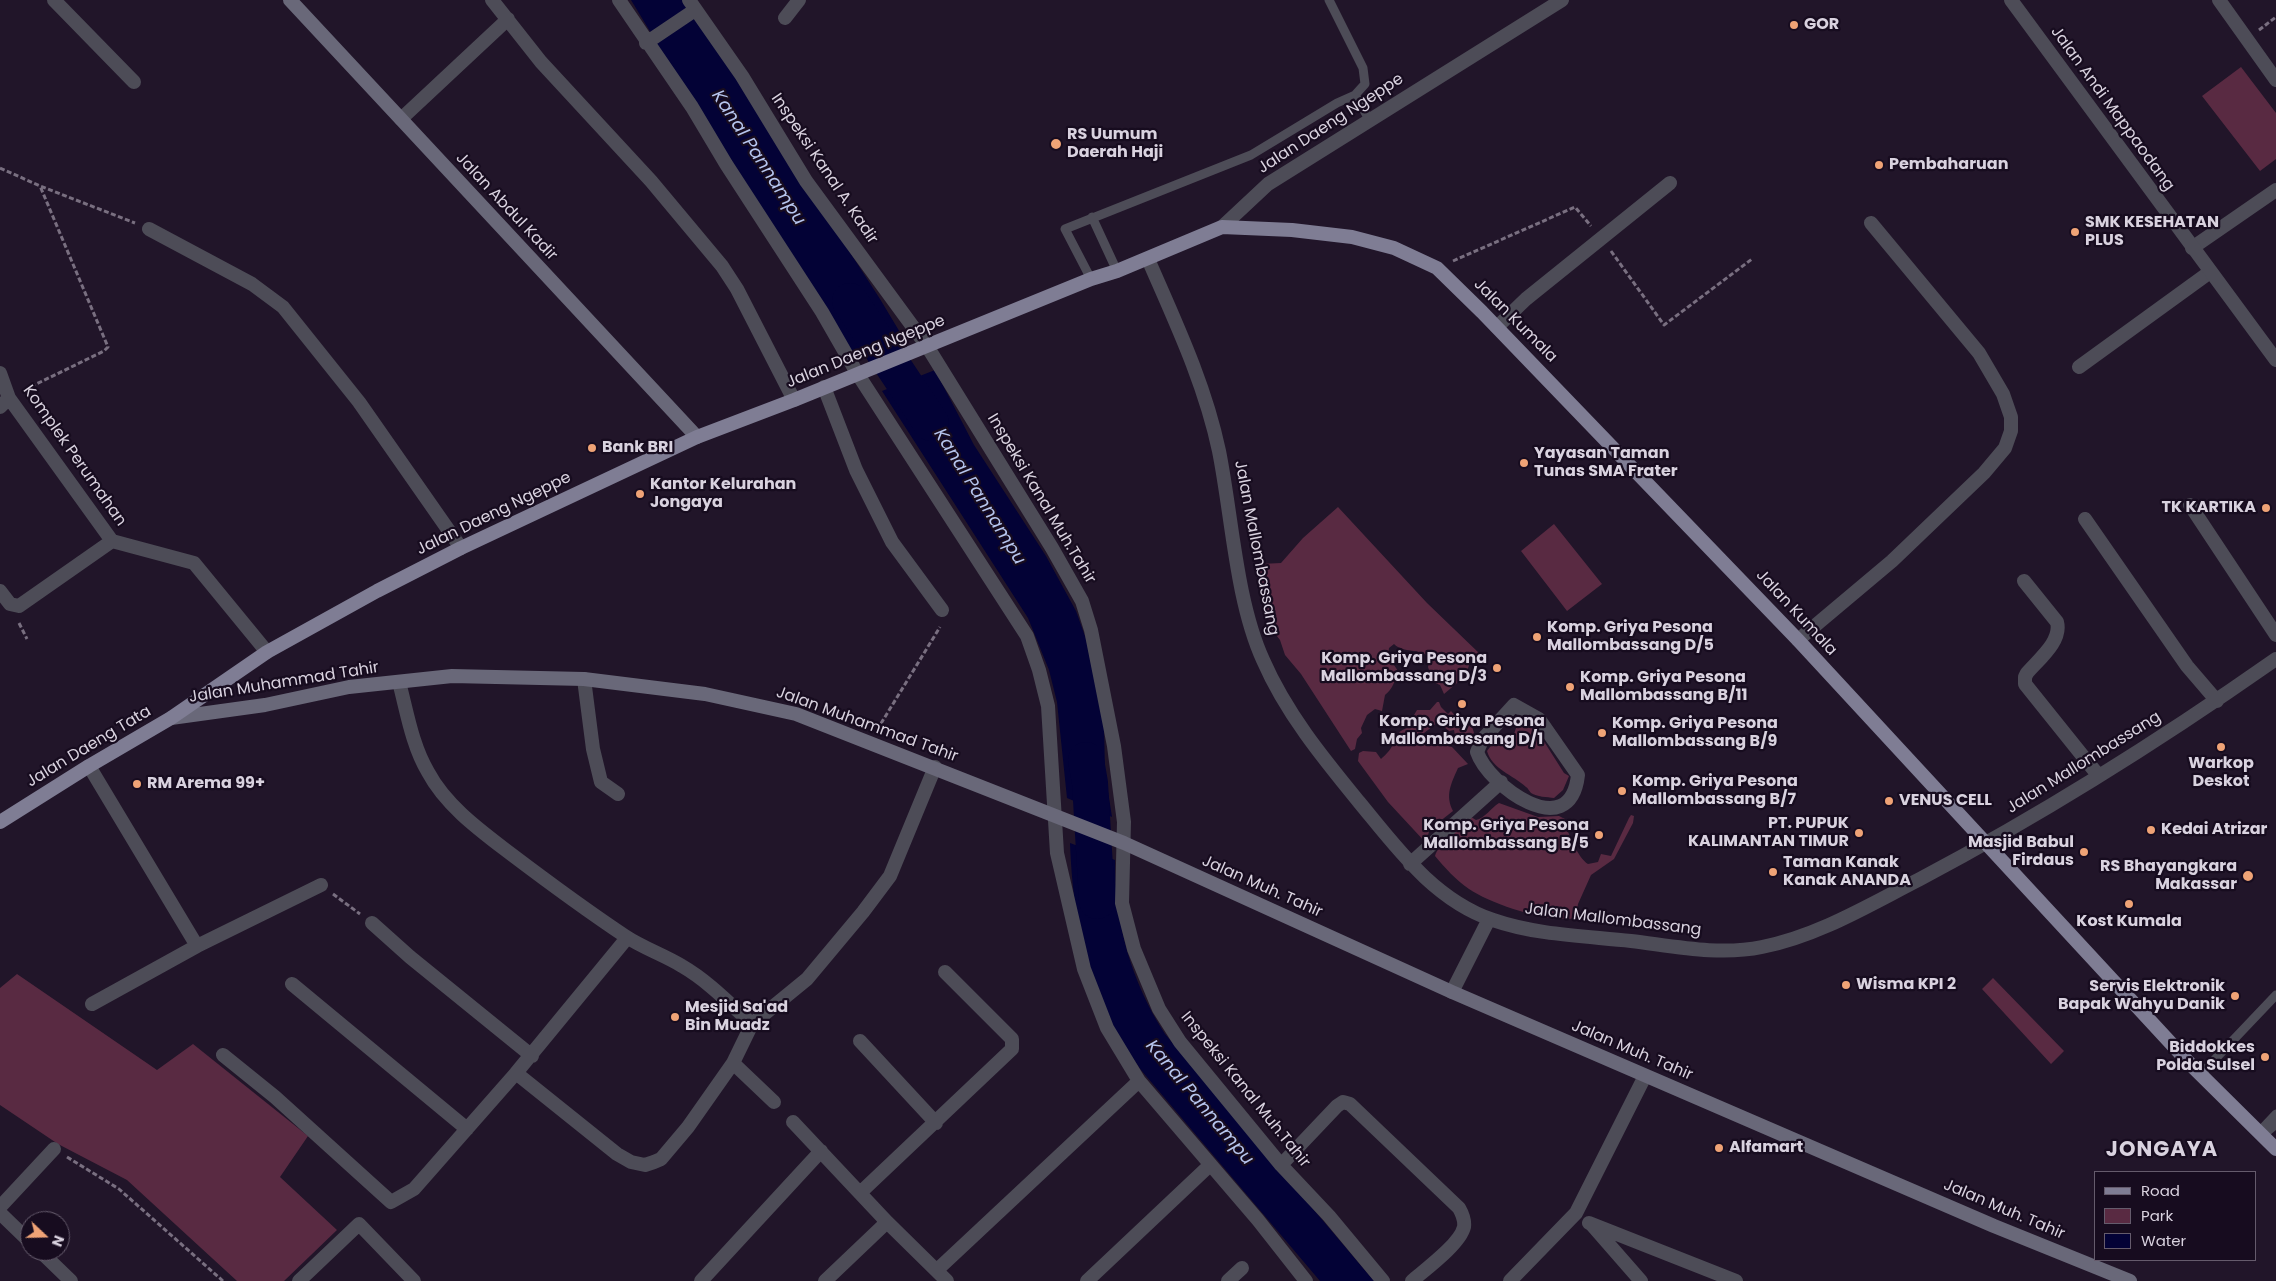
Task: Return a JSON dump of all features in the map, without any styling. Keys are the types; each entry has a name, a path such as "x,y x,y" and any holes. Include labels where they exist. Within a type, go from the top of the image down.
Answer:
{"main road":[{"name":"Jalan Abdul Kadir","path":"290,0 698,437"},
{"name":"Jalan Daeng Ngeppe","path":"171,718 267,652 377,591 460,548 698,437 1091,279 1148,259 1222,227"},
{"name":"Jalan Kumala","path":"1222,227 1292,230 1352,237 1394,248 1437,268 1497,327 1798,640 2200,1075 2276,1149"},
{"name":"Jalan Muhammad Tahir","path":"171,718 265,705 349,687 452,676 584,679 705,694 796,714 935,767 1124,843"},
{"name":"Jalan Daeng Tata","path":"0,822 89,766 171,718"},
{"name":"Jalan Muh. Tahir","path":"1124,843 1452,992 1994,1226 2130,1281"}],"street":[{"path":"54,0 134,82"},
{"path":"619,0 646,43 692,107 726,164 1027,636 1039,670 1048,706 1057,853 1084,969 1107,1028 1139,1081 1258,1220 1306,1281"},
{"path":"785,18 799,0"},
{"name":"Jalan Daeng Ngeppe","path":"1222,227 1268,184 1369,119 1562,0"},
{"name":"Jalan Andi Mappaodang","path":"2011,0 2276,360"},
{"path":"2219,0 2276,80"},
{"path":"497,2 541,62 651,182 722,266 737,289 794,400"},
{"name":"Inspeksi Kanal A. Kadir","path":"646,43 692,5 742,76 806,181 921,348"},
{"path":"400,119 508,19"},
{"path":"1497,327 1526,299 1670,182"},
{"path":"2192,248 2276,190"},
{"path":"1798,640 1892,561 1984,473 2005,448 2011,432 2011,417 2003,394 1979,353 1871,223"},
{"path":"150,229 252,284 283,307 359,402 460,548"},
{"name":"Jalan Mallombassang","path":"1148,259 1205,399 1218,449 1250,624 1262,659 1292,715 1339,777 1410,864 1447,896 1489,919 1514,926 1563,934 1730,950 1762,947 1824,927 1985,844 2217,701 2276,659"},
{"path":"2079,367 2210,272"},
{"name":"Inspeksi Kanal Muh.Tahir","path":"921,348 1052,548 1082,601 1091,630 1114,746 1124,822 1122,903 1134,949 1159,1009 1180,1042 1281,1165 1329,1216 1383,1281"},
{"name":"Komplek Perumahan","path":"0,373 5,402 112,541 194,563 267,652"},
{"path":"824,387 856,470 892,542 942,610"},
{"path":"2190,505 2276,635"},
{"path":"2085,519 2187,666 2217,701"},
{"path":"0,591 10,604 19,606 112,541"},
{"path":"2024,581 2057,622 2059,629 2057,636 2027,673 2025,684 2098,775"},
{"path":"584,679 594,750 601,782 608,790 618,794"},
{"path":"400,682 418,752 428,774 443,793 485,834 627,938 683,966 723,997 752,1024"},
{"path":"1514,705 1538,719 1578,775 1573,797 1562,806 1550,809 1519,798 1501,782 1480,762 1477,752 1482,740 1514,705"},
{"path":"89,766 197,946"},
{"path":"516,1073 617,1154 630,1162 644,1165 661,1159 688,1127 733,1063 752,1024 807,979 863,912 890,876 935,767"},
{"path":"1410,864 1501,782"},
{"path":"92,1004 197,946 321,885"},
{"path":"1452,992 1489,919"},
{"path":"372,923 410,957 532,1056"},
{"path":"223,1055 274,1097 391,1202 414,1189 532,1056 627,938"},
{"path":"861,1192 1009,1053 1013,1045 1012,1039 945,972"},
{"path":"292,984 467,1129"},
{"path":"860,1042 936,1123"},
{"path":"733,1063 774,1102"},
{"path":"1510,1281 1576,1213 1645,1076"},
{"path":"937,1270 1139,1081"},
{"path":"1281,1165 1338,1106 1344,1102 1350,1104 1459,1208 1464,1218 1464,1228 1459,1238 1412,1281"},
{"path":"793,1122 861,1192 887,1222 947,1281"},
{"path":"0,1207 54,1149"},
{"path":"701,1281 821,1151"},
{"path":"1087,1281 1210,1165"},
{"path":"0,1213 20,1232"},
{"path":"1576,1213 1589,1223 1641,1281"},
{"path":"825,1281 887,1222"},
{"path":"1589,1223 1736,1281"},
{"path":"299,1281 359,1224 414,1281"},
{"path":"50,1261 71,1281"},
{"path":"1228,1281 1242,1268"}],"lane":[{"path":"1091,279 1065,229 1251,155 1337,103 1355,95 1365,84 1363,68 1329,0"},
{"path":"1355,95 1369,119"},
{"path":"1092,218 1117,271"},
{"path":"2200,1075 2276,995"},
{"path":"2261,1134 2276,1114"},
{"path":"2261,1134 2276,1124"}],"path":[{"path":"0,168 40,186 150,229"},
{"path":"5,402 104,351 108,346 40,186"},
{"path":"870,742 944,620 945,616 942,610"},
{"path":"321,885 372,923"},
{"path":"54,1149 119,1189 224,1281"}],"green space":[{"path":"2241,67 2276,113 2276,159 2260,171 2202,96"},
{"path":"1338,507 1427,603 1480,654 1471,660 1467,671 1461,671 1457,683 1444,694 1440,685 1433,682 1428,667 1430,658 1421,653 1402,649 1394,644 1389,648 1388,656 1398,671 1395,681 1385,695 1382,711 1375,709 1367,715 1355,749 1351,751 1301,674 1285,655 1280,640 1270,627 1258,566 1261,564 1281,563 1303,538"},
{"path":"1554,524 1602,584 1567,611 1521,551"},
{"path":"1437,702 1448,714 1451,711 1465,727 1471,723 1474,733 1465,737 1455,735 1454,730 1449,731 1444,727 1446,723 1441,720 1424,733 1422,740 1452,747 1468,764 1458,768 1451,784 1449,800 1453,811 1439,822 1431,824 1426,843 1388,802 1358,761 1359,753 1363,751 1376,752 1381,759 1390,750 1398,734 1410,727 1409,722 1415,719 1414,715 1417,710 1430,710"},
{"path":"1526,721 1538,732 1564,773 1569,776 1563,790 1554,798 1531,793 1521,783 1493,763 1487,751 1493,743 1507,741 1514,734 1517,725"},
{"path":"1499,803 1538,817 1559,816 1565,819 1573,844 1580,856 1588,864 1598,862 1601,854 1611,856 1629,818 1631,815 1634,816 1633,823 1614,859 1591,875 1578,904 1576,918 1551,918 1491,901 1464,885 1435,856 1445,841 1471,817 1476,820 1479,819"},
{"path":"17,974 157,1070 193,1044 308,1136 280,1177 337,1230 284,1281 237,1281 127,1180 58,1144 0,1105 0,988"},
{"path":"1993,978 2064,1051 2051,1064 1982,989"}],"water":[{"path":"631,0 685,0 691,7 651,33"},
{"path":"696,13 901,334 851,352 654,41"},
{"path":"935,370 974,445 1046,556 1076,611 1086,639 1104,727 1105,772 1112,817 1067,798 1057,702 1049,670 1028,618 882,391"},
{"path":"1070,843 1115,860 1118,907 1127,951 1143,993 1165,1034 1374,1281 1320,1281 1141,1070 1123,1044 1103,1007 1086,960 1075,902"}],"waterway":[{"name":"Kanal Pannampu","path":"850,301 931,423"},
{"name":"Kanal Pannampu","path":"1086,760 1090,783 1097,901"}],"place":[{"name":"GOR","path":"1794,25"},
{"name":"RS Uumum Daerah Haji","path":"1056,144"},
{"name":"Pembaharuan","path":"1879,165"},
{"name":"SMK KESEHATAN PLUS","path":"2075,232"},
{"name":"Bank BRI","path":"592,448"},
{"name":"Yayasan Taman Tunas SMA Frater","path":"1524,463"},
{"name":"Kantor Kelurahan Jongaya","path":"640,494"},
{"name":"TK KARTIKA","path":"2266,508"},
{"name":"Komp. Griya Pesona Mallombassang D/5","path":"1537,637"},
{"name":"Komp. Griya Pesona Mallombassang D/3","path":"1497,668"},
{"name":"Komp. Griya Pesona Mallombassang B/11","path":"1570,687"},
{"name":"Komp. Griya Pesona Mallombassang D/1","path":"1462,704"},
{"name":"Komp. Griya Pesona Mallombassang B/9","path":"1602,733"},
{"name":"Warkop Deskot","path":"2221,747"},
{"name":"RM Arema 99+","path":"137,784"},
{"name":"Komp. Griya Pesona Mallombassang B/7","path":"1622,791"},
{"name":"VENUS CELL","path":"1889,801"},
{"name":"Kedai Atrizar","path":"2151,830"},
{"name":"PT. PUPUK KALIMANTAN TIMUR","path":"1859,833"},
{"name":"Komp. Griya Pesona Mallombassang B/5","path":"1599,835"},
{"name":"Masjid Babul Firdaus","path":"2084,852"},
{"name":"Taman Kanak Kanak ANANDA","path":"1773,872"},
{"name":"RS Bhayangkara Makassar","path":"2248,876"},
{"name":"Kost Kumala","path":"2129,904"},
{"name":"Wisma KPI 2","path":"1846,985"},
{"name":"Servis Elektronik Bapak Wahyu Danik","path":"2235,996"},
{"name":"Mesjid Sa'ad Bin Muadz","path":"675,1017"},
{"name":"Biddokkes Polda Sulsel","path":"2265,1057"},
{"name":"Alfamart","path":"1719,1148"}],"district":[{"name":"JONGAYA","path":"2162,1151"}]}
